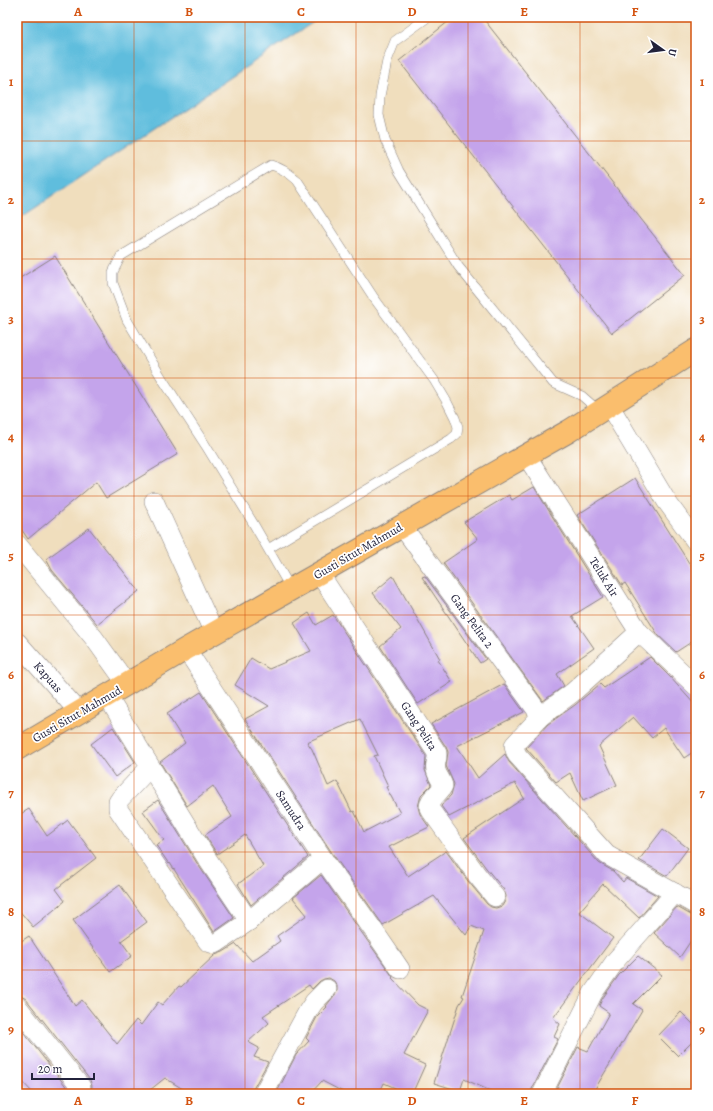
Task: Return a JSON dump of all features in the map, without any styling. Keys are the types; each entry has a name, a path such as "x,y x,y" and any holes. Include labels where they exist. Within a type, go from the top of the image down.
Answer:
{"highway":[{"name":"Gusti Situt Mahmud","path":"17,749 186,649 569,431 696,350"}],"street":[{"path":"604,408 667,502 696,542"},
{"name":"Teluk Air","path":"526,455 639,632 696,686"},
{"path":"154,501 214,633"},
{"name":"Gang Pelita 2","path":"402,526 541,716"},
{"path":"17,544 94,638 128,684"},
{"name":"Gang Pelita","path":"319,573 437,753 438,760 435,765 436,771 443,786 442,789 430,800 429,808 477,875 495,897"},
{"path":"639,632 572,693 541,716 514,745 515,750 517,755 607,855 696,904"},
{"name":"Kapuas","path":"17,642 79,712"},
{"name":"Samudra","path":"186,649 324,859 400,969"},
{"path":"107,696 206,857 249,921"},
{"path":"150,767 120,799 118,806 120,812 208,942 214,944 217,943 249,921 324,859"},
{"path":"542,1094 593,993 616,960 675,893"},
{"path":"263,1094 308,1011 314,1002 327,989"},
{"path":"17,1006 81,1086"}],"lane":[{"path":"428,17 395,41 387,61 380,96 379,115 385,140 399,171 458,266 553,383 604,408"},
{"path":"268,549 451,440 457,434 458,427 447,402 434,380 374,298 297,180 284,170 271,165 121,256 113,272 112,283 127,320 162,380 210,452 291,590"}],"water":[{"path":"17,17 321,17 17,220"}],"building":[{"path":"454,17 482,17 685,275 612,333 399,61"},
{"path":"55,256 178,454 106,498 96,482 28,539 17,523 17,280"},
{"path":"635,478 696,574 696,639 676,652 658,635 625,583 622,585 577,515"},
{"path":"534,487 603,597 572,616 594,648 557,674 564,686 543,701 443,563 478,539 464,522 509,495 512,500"},
{"path":"89,528 139,591 97,624 52,570 46,559"},
{"path":"393,576 440,659 438,660 452,682 418,704 380,646 401,629 373,593"},
{"path":"425,576 486,659 480,663 422,577"},
{"path":"309,613 316,625 333,615 426,756 425,770 431,785 421,795 418,807 420,814 429,827 389,847 408,876 446,851 487,904 496,908 502,906 505,901 506,896 504,890 464,838 524,798 515,783 449,817 441,806 451,795 454,784 446,766 448,752 431,724 504,684 524,712 457,746 478,778 505,754 509,762 599,863 613,871 623,882 626,878 658,896 639,918 603,884 579,912 613,938 553,1018 560,1024 554,1037 558,1039 532,1089 531,1094 497,1094 464,1079 460,1091 434,1083 459,1005 464,997 462,996 484,931 471,926 466,935 434,896 383,925 332,853 245,719 269,706 235,685 251,658 269,669 311,651 294,623","holes":["360,719 378,755 374,756 388,786 386,787 400,813 364,832 354,811 352,812 337,781 328,786 312,749 307,742"]},
{"path":"650,657 696,706 696,750 684,758 664,728 652,738 633,717 599,746 617,785 583,801 570,773 556,782 526,748 548,724 575,705 600,684 604,688"},
{"path":"201,692 308,857 251,905 238,884 263,866 245,835 217,854 205,835 232,817 213,786 187,806 160,762 185,743 167,714"},
{"path":"113,727 135,762 115,777 91,744"},
{"path":"158,800 197,863 234,918 214,932 170,863 169,864 156,845 164,840 143,811"},
{"path":"29,809 47,836 68,820 96,858 56,889 65,901 33,927 17,908 17,816"},
{"path":"663,829 688,848 667,876 639,860"},
{"path":"321,875 393,977 392,978 418,1005 428,1010 404,1055 425,1065 412,1094 384,1083 379,1094 347,1094 322,1081 310,1094 276,1094 296,1055 309,1041 306,1038 317,1017 327,1007 326,1006 337,992 337,986 334,981 329,978 320,981 312,989 309,985 263,1016 269,1023 248,1042 259,1048 254,1057 268,1062 253,1089 252,1094 191,1094 165,1078 145,1094 89,1094 92,1086 90,1080 26,999 17,995 17,944 29,936 75,1006 82,1000 117,1044 136,1020 141,1025 158,1002 162,1005 179,986 181,987 215,955 236,944 252,961 280,941 277,936 307,915 293,898"},
{"path":"120,885 147,922 121,941 132,956 110,972 73,920"},
{"path":"677,907 691,915 696,916 696,933 680,957 654,933"},
{"path":"638,956 662,975 633,1004 642,1010 592,1094 554,1094 578,1047 588,1051 609,1013 599,1006 602,999 619,975"},
{"path":"681,1012 696,1027 696,1038 678,1056 658,1036"},
{"path":"17,1024 72,1094 34,1094 17,1076"}]}
